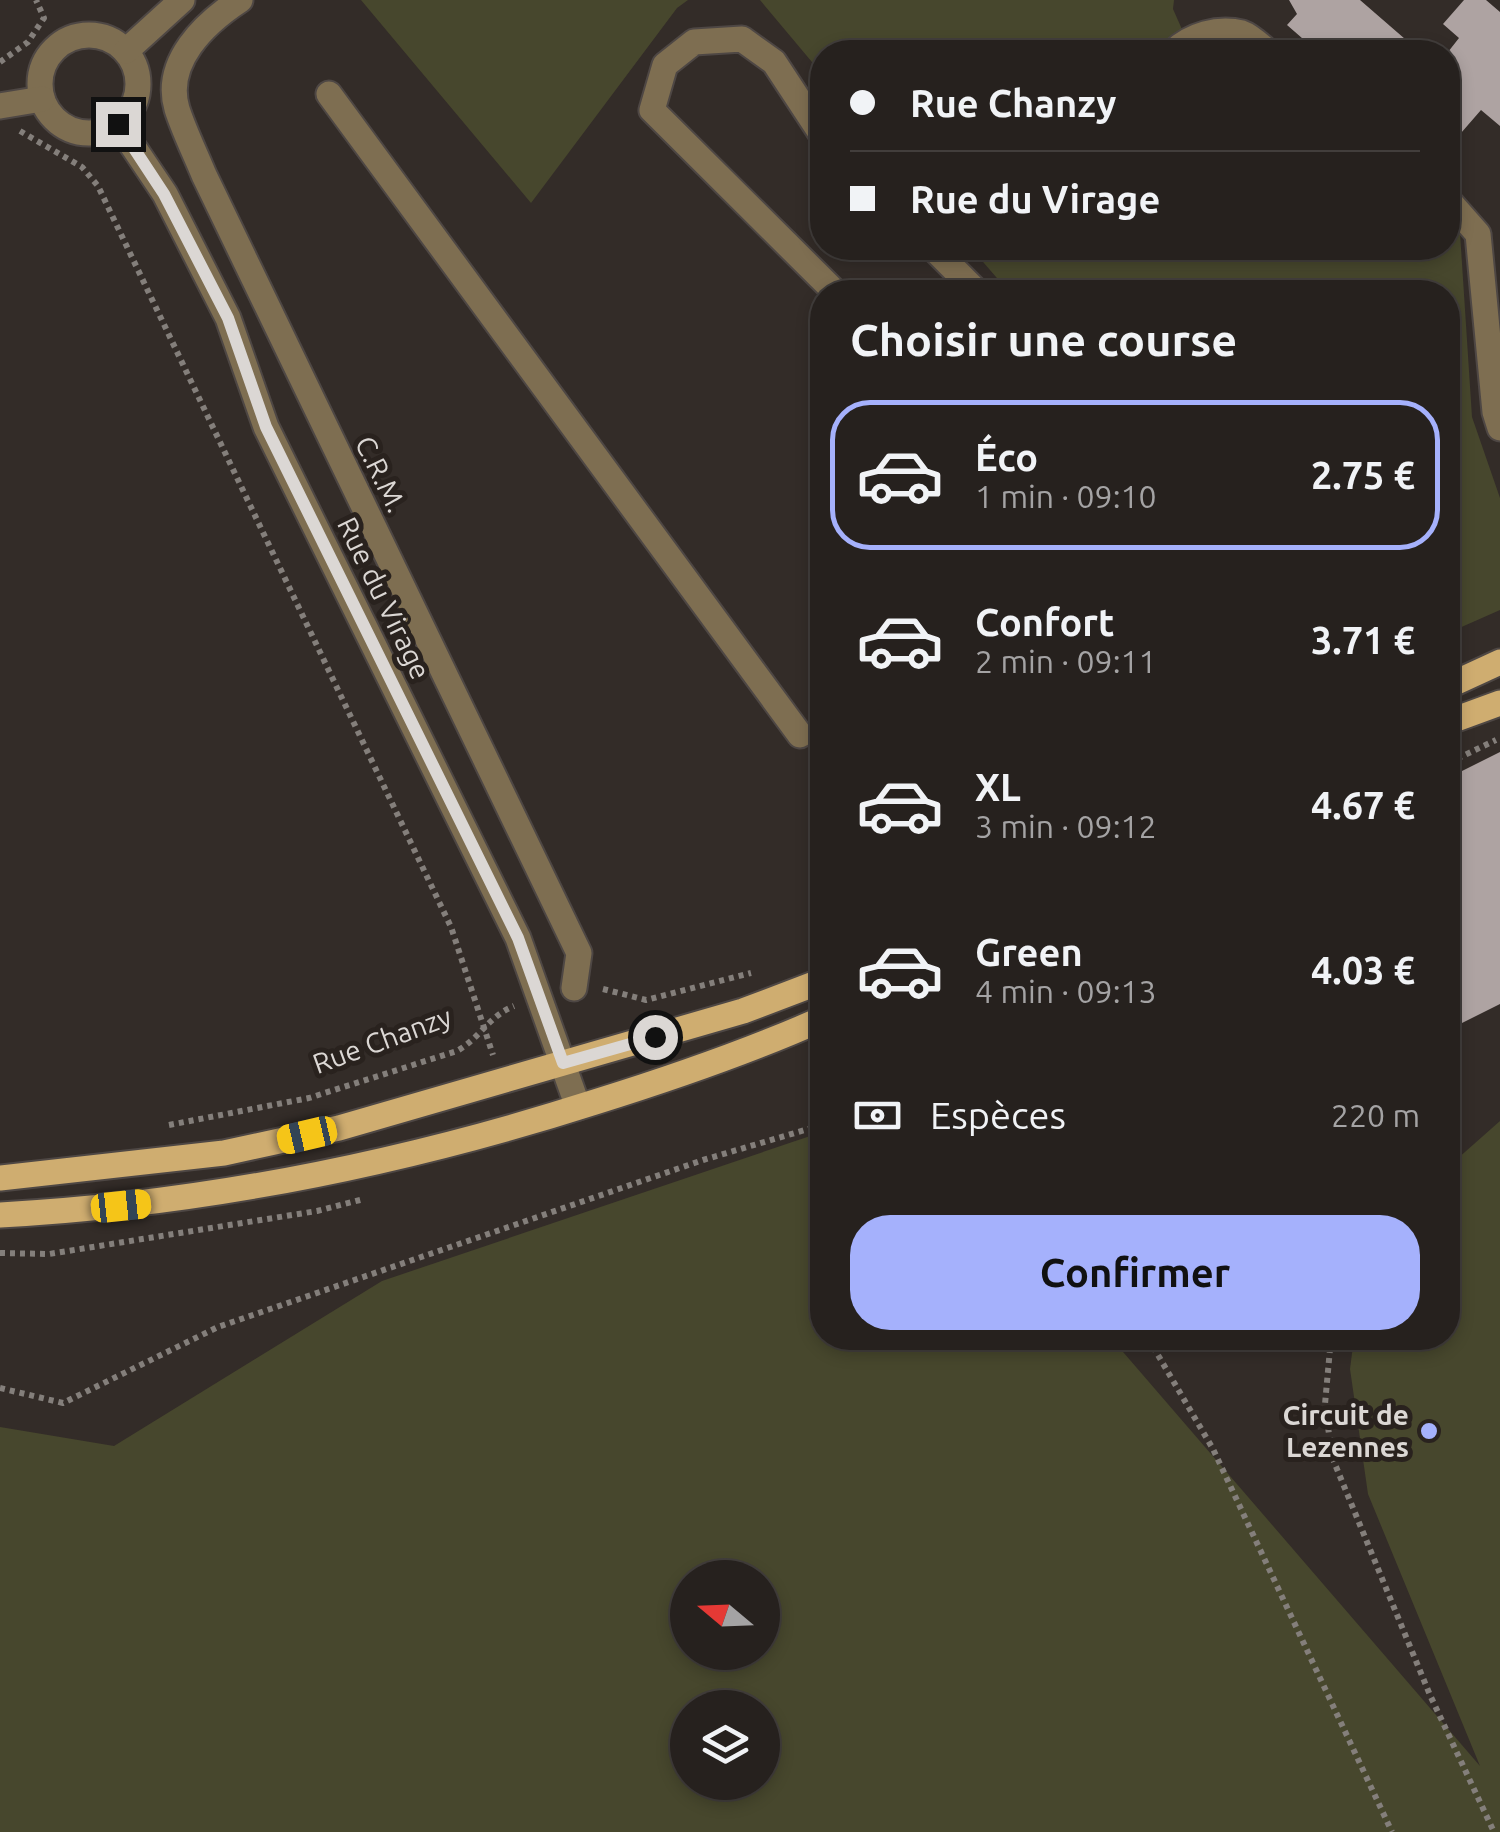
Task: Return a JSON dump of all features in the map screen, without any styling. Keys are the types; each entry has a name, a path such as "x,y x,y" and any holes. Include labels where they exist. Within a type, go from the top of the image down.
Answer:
{"main road":[{"path":"1460,680 1500,662"},
{"path":"1460,718 1500,704"},
{"path":"0,1178 224,1153 339,1128 742,1011 810,986"},
{"path":"0,1214 121,1206 254,1188 464,1142 721,1060 810,1024"}],"street":[{"path":"126,51 182,0"},
{"name":"C.R.M.","path":"240,0 210,19 190,44 174,79 176,106 204,175 579,953 574,988"},
{"path":"1191,40 1212,31 1245,34 1253,40"},
{"path":"94,35 112,40 126,51 136,69 138,90 132,109 118,124 99,132 79,132 60,124 42,98 44,66 49,56 65,42 94,35"},
{"path":"810,117 774,62 742,39 694,42 665,66 652,110 822,280"},
{"path":"329,94 800,735"},
{"path":"0,106 42,98"},
{"name":"Rue du Virage","path":"118,124 164,194 228,318 266,427 508,916 578,1107"},
{"path":"1460,214 1478,234 1495,412 1500,428"},
{"path":"945,260 965,280"}],"path":[{"path":"0,62 28,42 44,18 36,0"},
{"path":"21,133 82,167 98,186 451,927 502,1082"},
{"path":"1460,757 1500,738"},
{"path":"574,988 595,987 646,1000 768,967"},
{"name":"Rue Chanzy","path":"162,1126 309,1098 367,1082 457,1051 495,1014 540,996"},
{"path":"0,1388 63,1403 218,1328 703,1160 810,1129"},
{"path":"1155,1350 1214,1449 1392,1832"},
{"path":"1330,1350 1325,1404 1332,1457 1430,1694 1494,1832"}],"green space":[{"path":"361,0 688,0 677,8 531,203"},
{"path":"760,0 1174,0 1173,9 1187,40 810,40 810,60"},
{"path":"1460,233 1472,417 1500,498 1500,610 1460,628 1460,280 999,280 981,260 1460,260"},
{"path":"1500,1121 1500,1832 0,1832 0,1427 114,1446 382,1281 810,1136 810,1350 1121,1350 1480,1766 1368,1494 1350,1369 1352,1350 1460,1350 1460,1156"}],"building":[{"path":"1289,0 1360,0 1406,40 1304,40 1287,25 1297,14"},
{"path":"1464,0 1486,0 1500,12 1500,126 1481,110 1460,134 1460,40 1443,24"},
{"path":"1500,752 1500,1004 1460,1024 1460,772"}],"place":[{"name":"Circuit de Lezennes","path":"1429,1431"}],"route":[{"path":"118,124 164,194 228,318 266,427 518,938 563,1063 655,1037"}]}
